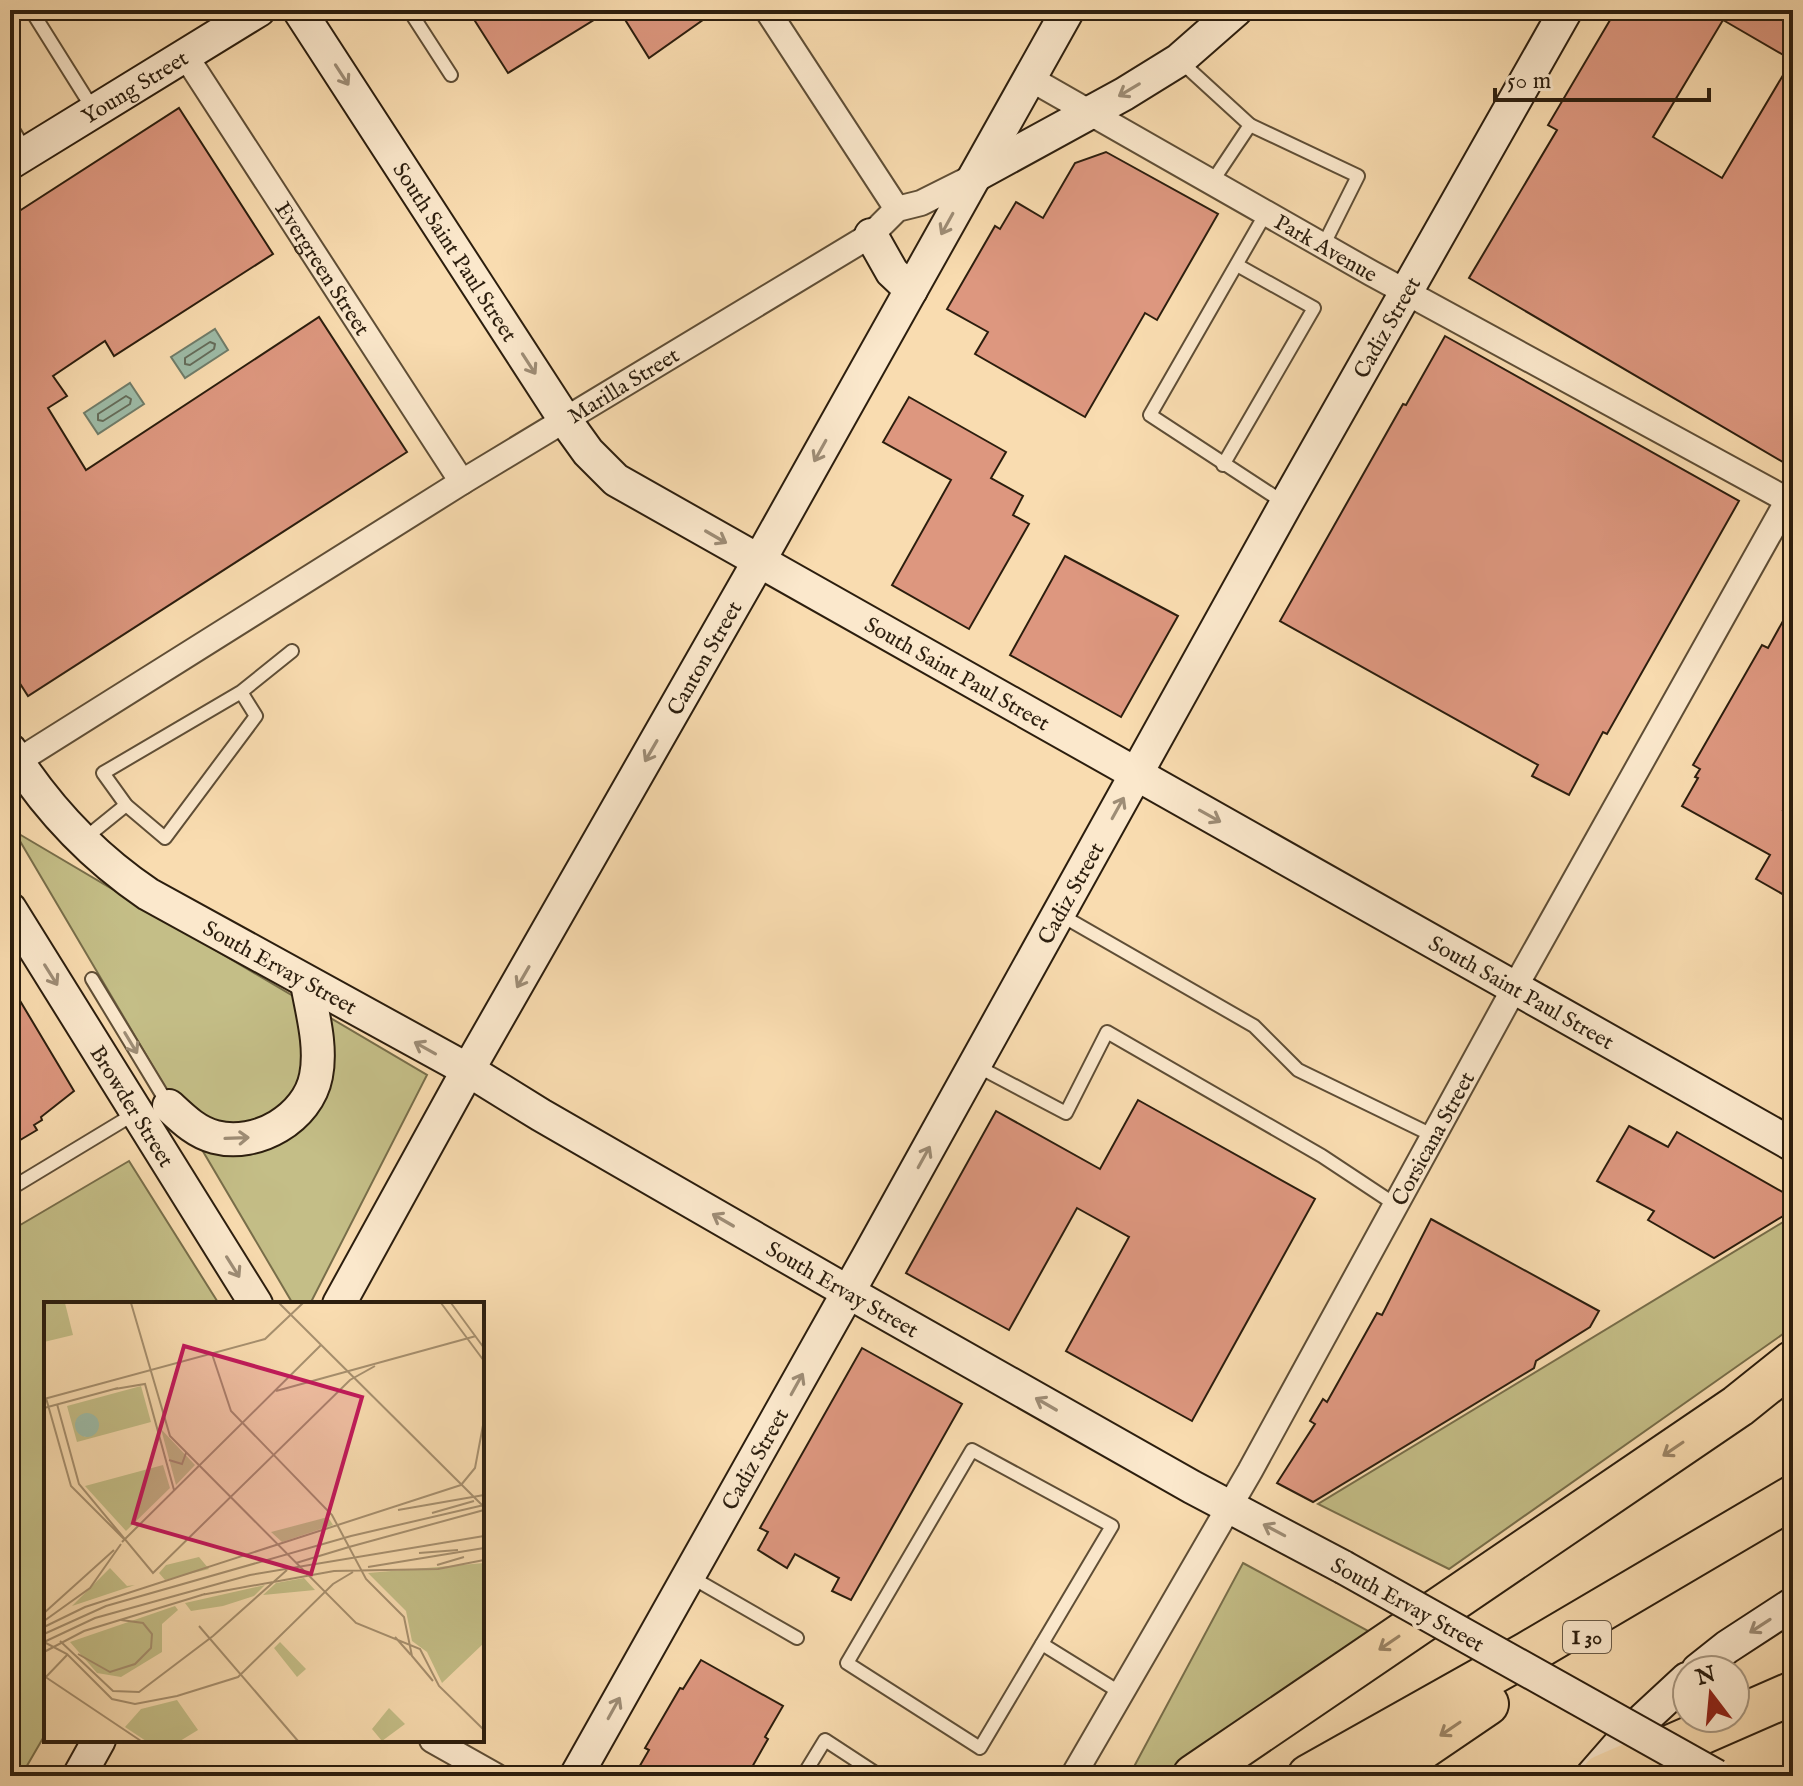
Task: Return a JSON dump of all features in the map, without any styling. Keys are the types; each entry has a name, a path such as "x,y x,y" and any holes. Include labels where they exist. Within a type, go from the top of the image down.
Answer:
{"highway":[{"path":"1194,1776 1738,1406 1793,1362"},
{"path":"1738,1406 1793,1376"},
{"path":"1309,1776 1528,1653 1793,1498"},
{"name":"I 30","path":"1381,1776 1793,1498"},
{"path":"1603,1776 1793,1693"}],"main road":[{"name":"Young Street","path":"19,158 259,10"},
{"name":"South Saint Paul Street","path":"299,10 565,420 588,452 616,480 1793,1145"},
{"name":"Canton Street","path":"340,1302 468,1070 759,561 1068,10"},
{"name":"Marilla Street","path":"973,177 1179,60 1236,10"},
{"name":"Cadiz Street","path":"576,1776 1286,504 1566,10"},
{"path":"871,235 892,272 911,290"},
{"name":"South Ervay Street","path":"12,759 82,841 115,872 148,894 468,1070 848,1292 1230,1507 1716,1776"},
{"name":"Browder Street","path":"10,909 255,1302"},
{"path":"169,1106 192,1128 217,1138 247,1138 272,1131 305,1103 316,1079 318,1062 307,983"},
{"path":"169,1106 182,1134 212,1234"},
{"path":"1718,1654 1793,1604"},
{"path":"1592,1776 1633,1729 1671,1694"},
{"path":"79,1776 98,1742"}],"street":[{"path":"767,10 897,209"},
{"name":"Evergreen Street","path":"185,55 462,482"},
{"name":"Park Avenue","path":"1031,79 1407,293 1790,502"},
{"name":"Marilla Street","path":"12,759 871,235 897,209 921,203 973,177"},
{"name":"Corsicana Street","path":"1073,1776 1230,1507 1515,987 1790,502"},
{"path":"436,1742 496,1776"}],"lane":[{"path":"31,10 94,112"},
{"path":"409,10 451,75"},
{"path":"1179,60 1250,125 1358,176 1323,246"},
{"path":"10,125 19,158"},
{"path":"1212,182 1250,125"},
{"path":"1266,213 1150,415 1286,504"},
{"path":"1223,465 1314,308 1237,265"},
{"path":"241,692 256,716 165,838 126,805 103,773 241,692 292,651"},
{"path":"82,841 126,805"},
{"path":"1059,914 1254,1026 1298,1070 1434,1136"},
{"path":"92,979 169,1106"},
{"path":"975,1065 1066,1113 1107,1032 1322,1156 1396,1205"},
{"path":"10,1189 136,1113"},
{"path":"972,1450 1112,1526 1042,1644 980,1748 847,1663 972,1450"},
{"path":"688,1576 797,1638"},
{"path":"1042,1644 1121,1693"},
{"path":"803,1776 825,1740 880,1776"}],"shaded area":[{"path":"14,831 427,1075 311,1302 292,1302"},
{"path":"129,1161 218,1302 44,1302 44,1736 21,1776 10,1776 10,1231"},
{"path":"1793,1216 1793,1327 1449,1569 1318,1504"},
{"path":"1243,1563 1372,1633 1160,1776 1129,1776"}],"water":[{"path":"215,329 228,350 185,378 171,357"},
{"path":"130,383 144,404 98,434 84,413"}],"building":[{"path":"468,10 610,10 508,73"},
{"path":"619,10 717,10 649,58"},
{"path":"1616,10 1793,10 1793,468 1469,278 1557,130 1548,125","holes":["1723,20 1792,60 1722,178 1653,137"]},
{"path":"179,108 273,254 114,356 105,341 53,376 67,396 48,408 86,470 319,317 407,452 28,696 10,668 10,217"},
{"path":"1106,152 1218,214 1157,320 1145,313 1085,417 975,354 988,332 947,309 995,226 1000,229 1016,202 1043,218 1075,163"},
{"path":"1445,336 1739,501 1569,795 1532,776 1538,765 1280,621"},
{"path":"909,397 1006,452 991,478 1023,496 1013,515 1029,524 969,629 892,585 951,480 883,442"},
{"path":"1065,556 1178,616 1121,717 1010,655"},
{"path":"1793,603 1793,792 1783,810 1793,814 1793,900 1756,879 1770,855 1682,806 1698,778 1695,777 1700,769 1693,765 1762,645 1768,648"},
{"path":"10,984 74,1091 41,1117 42,1120 34,1125 37,1130 10,1146"},
{"path":"1138,1100 1315,1199 1192,1421 1066,1351 1129,1237 1077,1208 1009,1330 906,1273 996,1111 1100,1169"},
{"path":"1629,1126 1668,1147 1677,1132 1793,1198 1793,1210 1714,1258 1648,1220 1654,1211 1597,1181"},
{"path":"1431,1219 1599,1311 1590,1327 1536,1361 1534,1368 1313,1502 1277,1483 1315,1424 1310,1421 1323,1399 1327,1402 1377,1313 1382,1315"},
{"path":"862,1348 962,1404 851,1600 832,1591 839,1578 795,1554 787,1568 758,1550 768,1532 760,1528"},
{"path":"701,1660 783,1706 747,1776 634,1776 649,1750 645,1748 680,1688 683,1689"}]}
